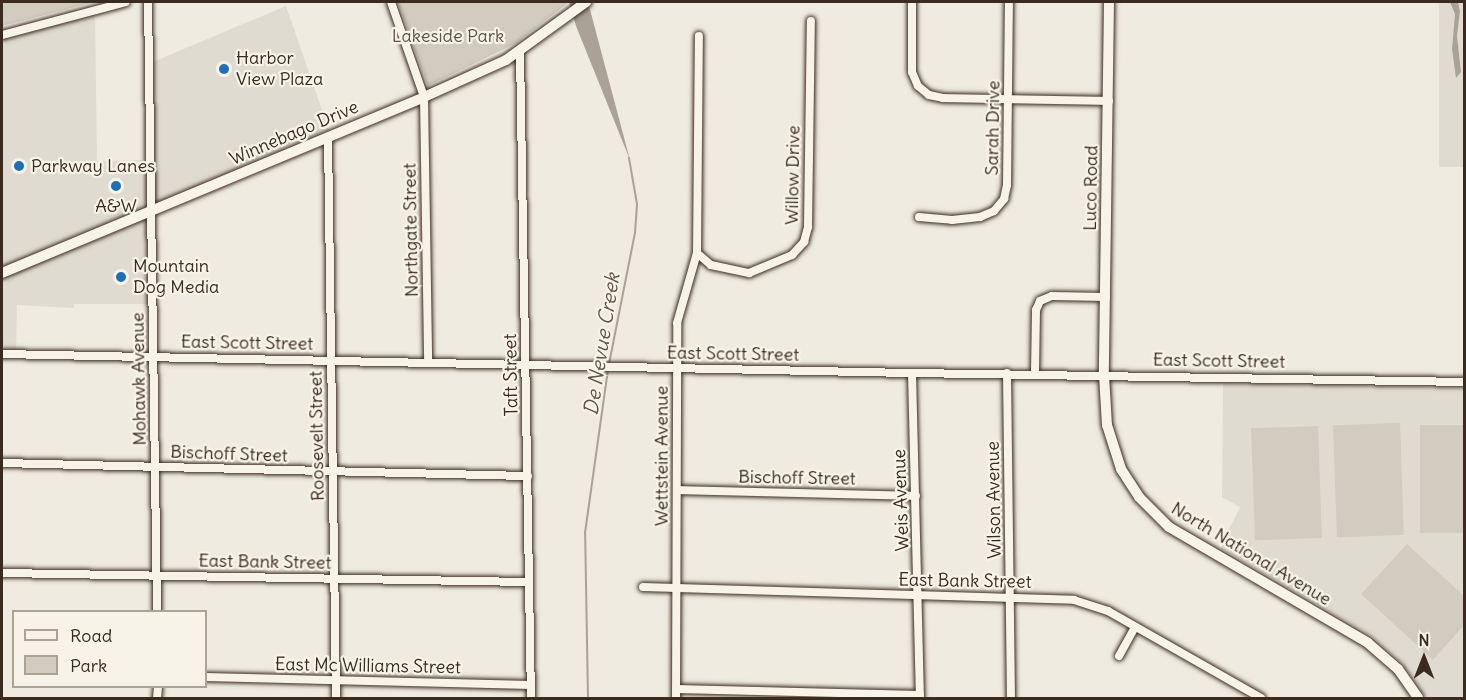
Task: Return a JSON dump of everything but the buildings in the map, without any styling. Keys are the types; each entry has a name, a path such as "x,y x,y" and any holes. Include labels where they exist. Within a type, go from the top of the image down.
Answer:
{"street":[{"path":"2,35 126,2"},
{"name":"Mohawk Avenue","path":"148,2 153,210 157,610"},
{"name":"Northgate Street","path":"391,2 424,97 428,362"},
{"name":"Winnebago Drive","path":"2,273 424,97 506,60 586,2"},
{"path":"912,2 911,69 919,87 928,95 940,98 1109,100"},
{"name":"Sarah Drive","path":"919,217 968,219 987,215 1000,205 1007,185 1009,2"},
{"name":"Luco Road","path":"1104,375 1110,2"},
{"name":"Willow Drive","path":"697,253 711,265 749,273 790,256 804,242 808,227 811,21"},
{"name":"Wettstein Avenue","path":"676,699 679,309 697,253 699,36"},
{"name":"Taft Street","path":"520,51 531,699"},
{"name":"Roosevelt Street","path":"328,137 336,699"},
{"path":"1035,373 1036,312 1041,301 1052,296 1106,297"},
{"name":"East Scott Street","path":"2,354 1464,382"},
{"name":"Weis Avenue","path":"912,373 920,595 920,697"},
{"name":"Wilson Avenue","path":"1007,373 1011,699"},
{"name":"North National Avenue","path":"1104,375 1106,420 1115,456 1132,488 1152,512 1183,537 1368,643 1398,669 1418,699"},
{"name":"Bischoff Street","path":"2,463 528,476"},
{"name":"Bischoff Street","path":"678,490 916,496"},
{"name":"East Bank Street","path":"2,573 529,582"},
{"name":"East Bank Street","path":"642,587 1081,601 1101,608 1136,627 1261,699"},
{"path":"1119,656 1136,627"},
{"name":"East Mc Williams Street","path":"207,677 531,685"},
{"path":"676,689 920,697"}],"shaded area":[{"path":"569,2 588,2 630,160 576,26"},
{"path":"1439,2 1464,2 1464,167 1439,167"},
{"path":"1450,2 1458,2 1460,11 1457,36 1461,72 1456,78 1452,49 1455,14"},
{"path":"286,6 331,136 153,210 153,304 74,304 74,308 17,305 16,354 2,354 2,35 95,10 97,161 151,160 148,64"},
{"path":"1223,383 1464,388 1464,698 1427,698 1402,663 1372,636 1220,548 1240,507 1222,497"}],"green space":[{"path":"2,2 94,2 2,26"},
{"name":"Lakeside Park","path":"398,2 569,2 516,43 428,86"},
{"path":"1400,423 1404,535 1337,537 1333,425"},
{"path":"1420,425 1464,425 1464,533 1420,533"},
{"path":"1318,426 1322,538 1255,540 1251,428"},
{"path":"1407,544 1464,596 1464,625 1433,660 1361,594"}],"waterway":[{"name":"De Nevue Creek","path":"609,364 635,233 637,204 629,158"},
{"name":"De Nevue Creek","path":"588,698 585,533 608,370"}],"place":[{"name":"Harbor View Plaza","path":"224,69"},
{"name":"Parkway Lanes","path":"19,166"},
{"name":"A&W","path":"116,186"},
{"name":"Mountain Dog Media","path":"121,277"}]}
